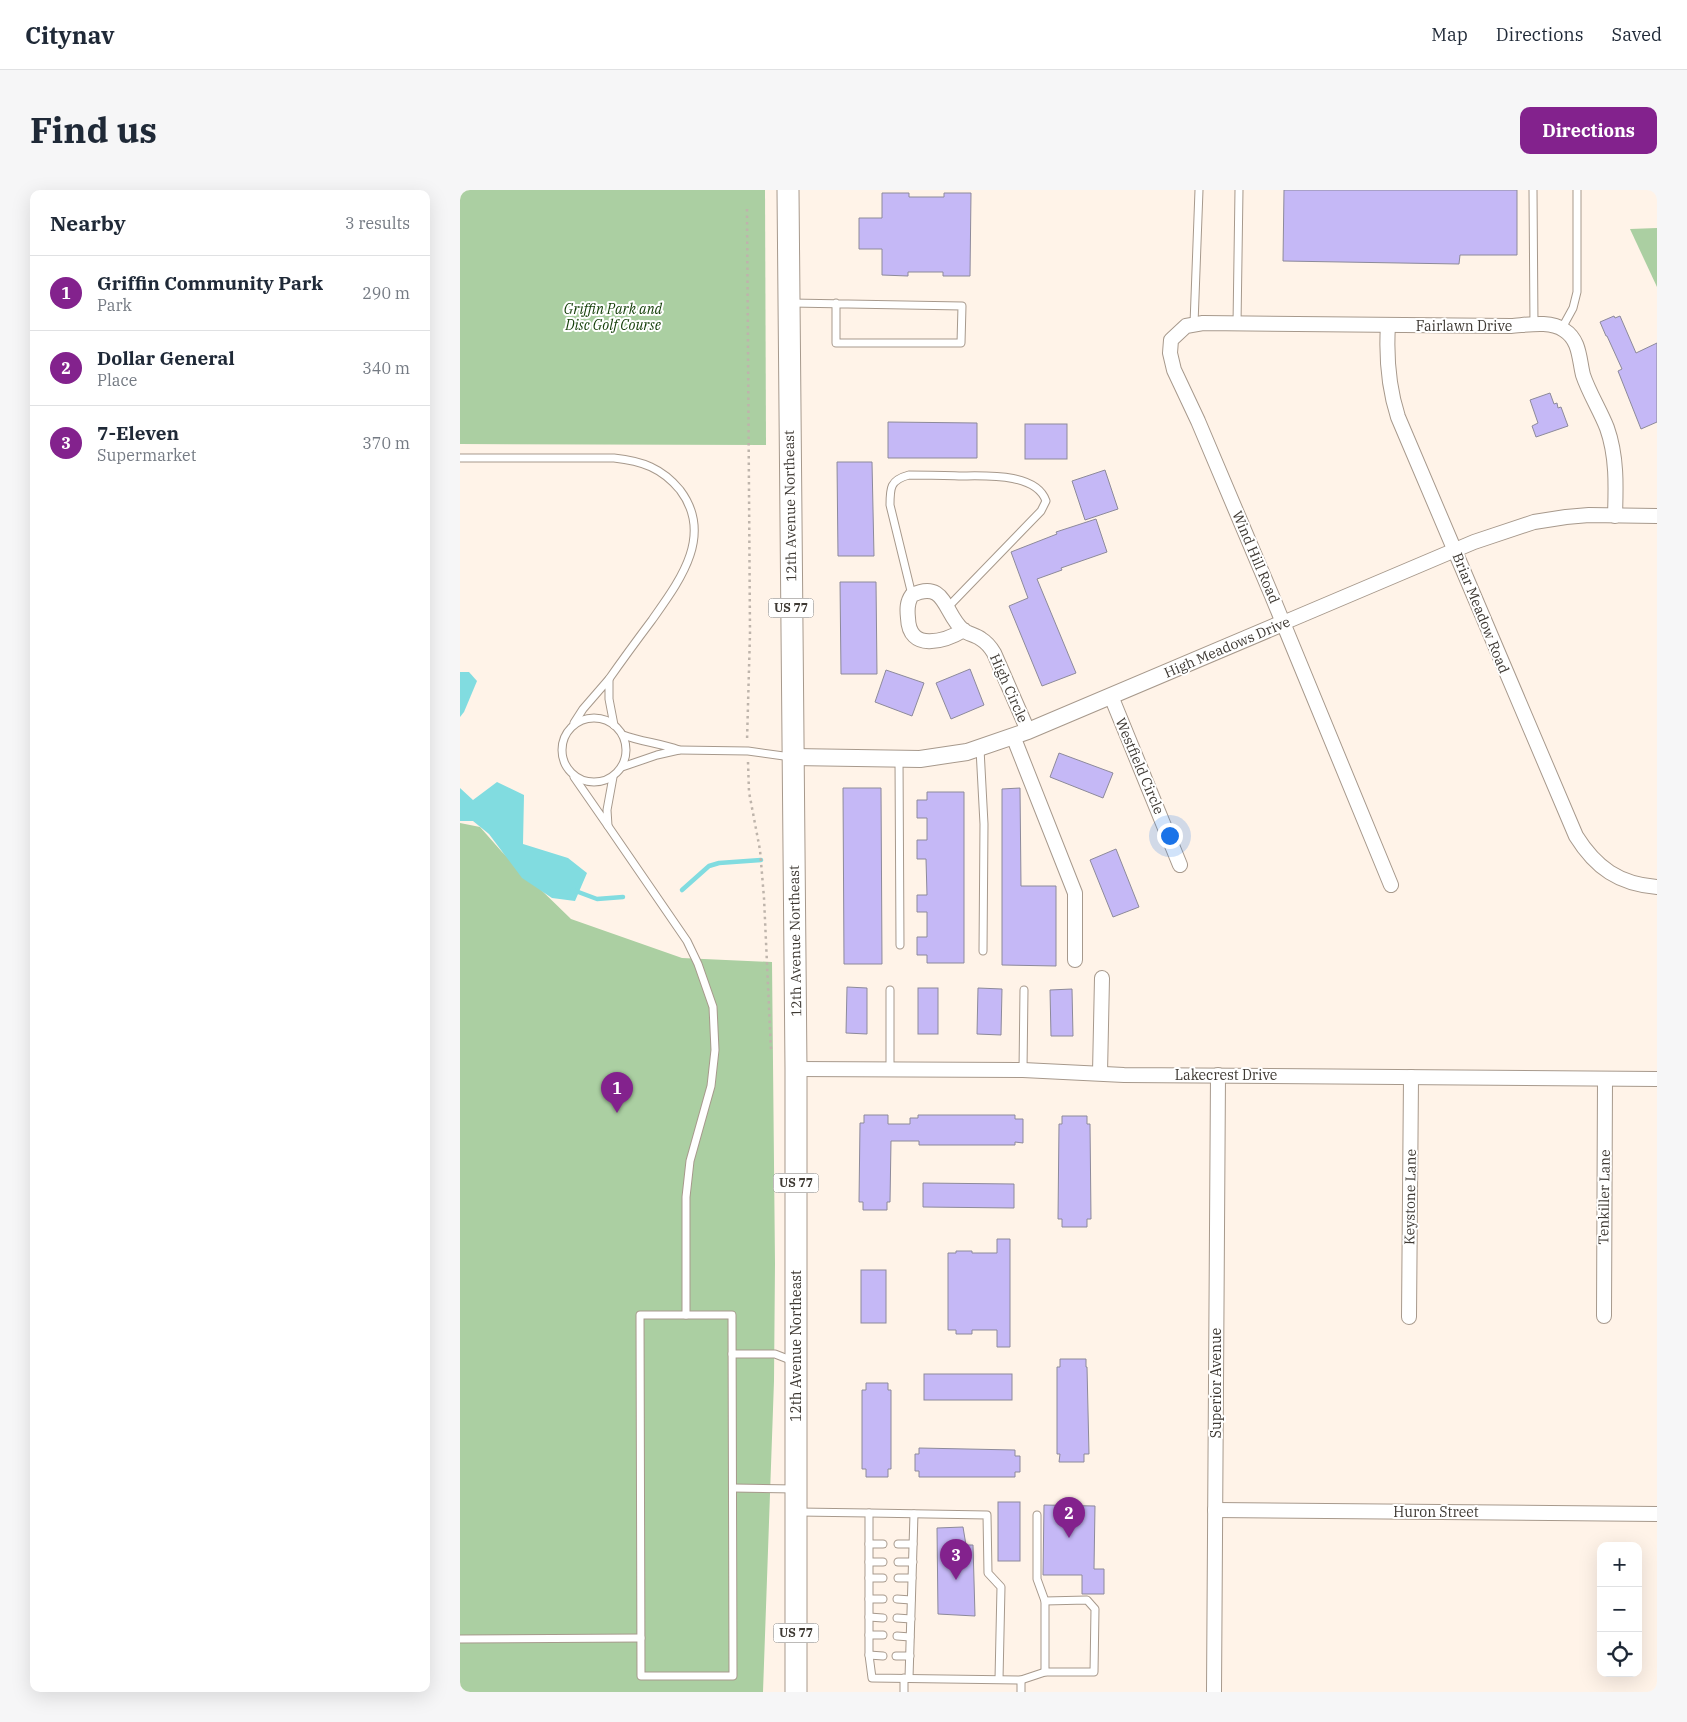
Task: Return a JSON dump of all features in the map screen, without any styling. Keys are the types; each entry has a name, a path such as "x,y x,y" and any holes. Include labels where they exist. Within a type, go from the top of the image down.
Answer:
{"main road":[{"name":"12th Avenue Northeast","path":"788,190 796,1069 796,1692"}],"street":[{"name":"Fairlawn Drive","path":"1194,324 1553,325 1562,328"},
{"name":"Wind Hill Road","path":"1194,324 1180,330 1171,340 1170,353 1174,370 1202,430 1391,885"},
{"name":"Briar Meadow Road","path":"1388,325 1387,370 1392,399 1398,417 1576,836 1584,850 1594,861 1622,880 1644,886 1657,887"},
{"path":"1562,328 1568,333 1578,348 1583,376 1607,429 1615,464 1615,516"},
{"name":"High Meadows Drive","path":"793,757 899,759 942,757 980,748 1111,696 1482,540 1551,519 1589,515 1657,516"},
{"name":"High Circle","path":"912,595 924,590 937,593 957,623 964,630 981,638 994,653 1075,893 1075,960"},
{"path":"912,595 907,607 908,626 919,640 938,641 947,639 964,630"},
{"name":"Westfield Circle","path":"1111,696 1180,865"},
{"path":"1100,1073 1102,978"},
{"name":"Lakecrest Drive","path":"796,1069 1023,1070 1124,1075 1657,1079"},
{"name":"Superior Avenue","path":"1214,1692 1218,1075"},
{"name":"Keystone Lane","path":"1409,1317 1411,1077"},
{"name":"Tenkiller Lane","path":"1604,1316 1605,1078"},
{"name":"Huron Street","path":"1215,1510 1657,1514"}],"lane":[{"path":"1194,324 1199,190"},
{"path":"1237,324 1239,190"},
{"path":"1533,190 1534,325"},
{"path":"1562,328 1573,308 1577,292 1577,190"},
{"path":"788,303 836,303 962,306 961,343 836,343 836,303"},
{"path":"460,458 614,458 634,460 653,467 672,481 682,493 690,508 694,525 691,557 677,585 609,679 583,709 565,736 562,746 563,757 567,766 687,941 698,964 713,1007 715,1050 711,1086 690,1161 686,1197 686,1315"},
{"path":"912,595 890,505 890,491 893,483 908,475 1002,476 1018,480 1040,491 1046,501 1041,511 948,607"},
{"path":"609,679 609,699 614,726"},
{"path":"567,766 573,774 582,780 598,782 612,777 622,766 627,749 622,735 614,726 601,719 590,718 580,721 571,728"},
{"path":"622,735 679,750"},
{"path":"980,748 984,824 984,951"},
{"path":"622,766 679,750 748,751 793,757"},
{"path":"899,759 900,945"},
{"path":"608,826 607,810 612,777"},
{"path":"890,990 890,1070"},
{"path":"1023,1070 1024,990"},
{"path":"640,1315 686,1315 732,1315 733,1676 641,1676 640,1315"},
{"path":"732,1354 775,1354 796,1363"},
{"path":"732,1488 796,1489"},
{"path":"796,1512 986,1515 988,1573 1001,1586 999,1679"},
{"path":"869,1513 869,1655 872,1678 1021,1680 1045,1672 1094,1672 1095,1609 1087,1600 1045,1601"},
{"path":"904,1692 910,1656 914,1514"},
{"path":"1037,1515 1037,1579 1045,1601 1045,1672"},
{"path":"869,1544 883,1544"},
{"path":"898,1544 913,1544"},
{"path":"869,1562 883,1562"},
{"path":"898,1562 913,1562"},
{"path":"869,1578 883,1578"},
{"path":"898,1578 912,1578"},
{"path":"869,1599 883,1599"},
{"path":"897,1599 911,1600"},
{"path":"869,1617 883,1618"},
{"path":"897,1618 911,1619"},
{"path":"869,1635 883,1635"},
{"path":"897,1636 910,1637"},
{"path":"460,1638 641,1638"},
{"path":"869,1655 883,1656"},
{"path":"896,1656 910,1656"},
{"path":"1021,1680 1021,1692"}],"path":[{"path":"746,209 750,623 749,792 760,850 771,1051"}],"green space":[{"name":"Griffin Park and Disc Golf Course","path":"460,190 765,190 766,445 460,444"},
{"path":"1657,228 1657,287 1630,229"},
{"path":"460,823 480,827 502,852 571,919 682,958 772,962 775,1263 774,1381 763,1692 460,1692"}],"water":[{"path":"460,672 469,672 477,681 460,717"},
{"path":"497,782 524,795 523,844 568,858 587,873 575,901 552,898 522,878 489,834 473,821 460,821 460,788 473,800"}],"building":[{"path":"1284,190 1517,190 1517,255 1460,255 1459,264 1283,261"},
{"path":"882,193 909,193 909,197 944,197 944,193 971,193 970,276 943,276 943,272 908,272 908,276 882,275 882,249 859,249 859,218 882,218"},
{"path":"1614,316 1615,318 1620,316 1636,353 1657,343 1657,422 1641,429 1618,371 1622,369 1600,322"},
{"path":"1550,393 1554,404 1557,403 1558,408 1561,407 1568,426 1536,437 1532,426 1538,423 1530,400"},
{"path":"888,422 977,423 977,458 888,458"},
{"path":"1025,424 1067,424 1067,459 1025,459"},
{"path":"837,462 872,462 874,556 838,556"},
{"path":"1105,470 1118,509 1085,520 1072,481"},
{"path":"1096,519 1107,552 1061,568 1062,570 1037,579 1076,673 1042,686 1009,606 1028,598 1011,552 1057,534 1056,532"},
{"path":"840,582 876,582 877,674 841,674"},
{"path":"970,669 984,705 951,719 936,683"},
{"path":"886,670 924,683 912,716 875,702"},
{"path":"1059,753 1113,773 1103,798 1050,777"},
{"path":"843,788 881,788 882,964 844,964"},
{"path":"1020,788 1021,886 1056,886 1056,966 1002,965 1002,789"},
{"path":"927,792 964,792 964,963 927,963 927,955 917,955 917,937 927,937 927,912 917,912 917,895 927,895 926,859 917,859 917,840 927,840 927,818 917,818 917,800 927,800"},
{"path":"1116,849 1139,907 1113,917 1090,860"},
{"path":"847,987 867,988 867,1034 846,1033"},
{"path":"918,988 938,988 938,1034 918,1034"},
{"path":"978,988 1002,989 1001,1035 977,1034"},
{"path":"1072,989 1073,1036 1051,1036 1050,990"},
{"path":"864,1115 888,1115 888,1124 910,1124 910,1118 918,1118 918,1115 1015,1115 1015,1119 1023,1119 1023,1143 1015,1142 1015,1145 919,1145 919,1141 891,1141 890,1202 887,1202 887,1210 863,1210 863,1202 859,1202 860,1123 864,1123"},
{"path":"1062,1116 1087,1116 1087,1124 1090,1124 1091,1219 1087,1219 1087,1227 1062,1227 1062,1219 1058,1219 1059,1124 1062,1124"},
{"path":"923,1183 1014,1184 1014,1208 923,1207"},
{"path":"997,1239 1010,1239 1010,1347 997,1347 997,1330 972,1330 972,1334 956,1334 956,1330 948,1330 948,1253 972,1251 972,1253 997,1253"},
{"path":"861,1270 886,1270 886,1323 861,1323"},
{"path":"1060,1359 1086,1359 1089,1454 1084,1454 1084,1462 1059,1462 1060,1454 1057,1454 1057,1367 1060,1367"},
{"path":"924,1374 1012,1374 1012,1400 924,1400"},
{"path":"866,1383 888,1383 888,1390 891,1390 891,1469 888,1469 888,1477 866,1477 866,1469 862,1469 862,1390 866,1390"},
{"path":"919,1448 1015,1450 1015,1456 1020,1456 1020,1472 1015,1472 1015,1477 919,1477 919,1471 915,1471 915,1454 919,1454"},
{"path":"998,1502 1020,1502 1020,1561 998,1561"},
{"path":"1044,1505 1095,1506 1094,1569 1104,1569 1104,1594 1082,1594 1082,1575 1043,1575"},
{"path":"963,1527 966,1545 973,1545 975,1616 938,1614 937,1528"}],"waterway":[{"path":"682,890 709,866 719,863 761,860"},
{"path":"573,890 597,899 623,897"}],"place":[{"name":"Griffin Community Park","path":"617,1113"},
{"name":"Dollar General","path":"1069,1538"},
{"name":"7-Eleven","path":"956,1580"}]}
